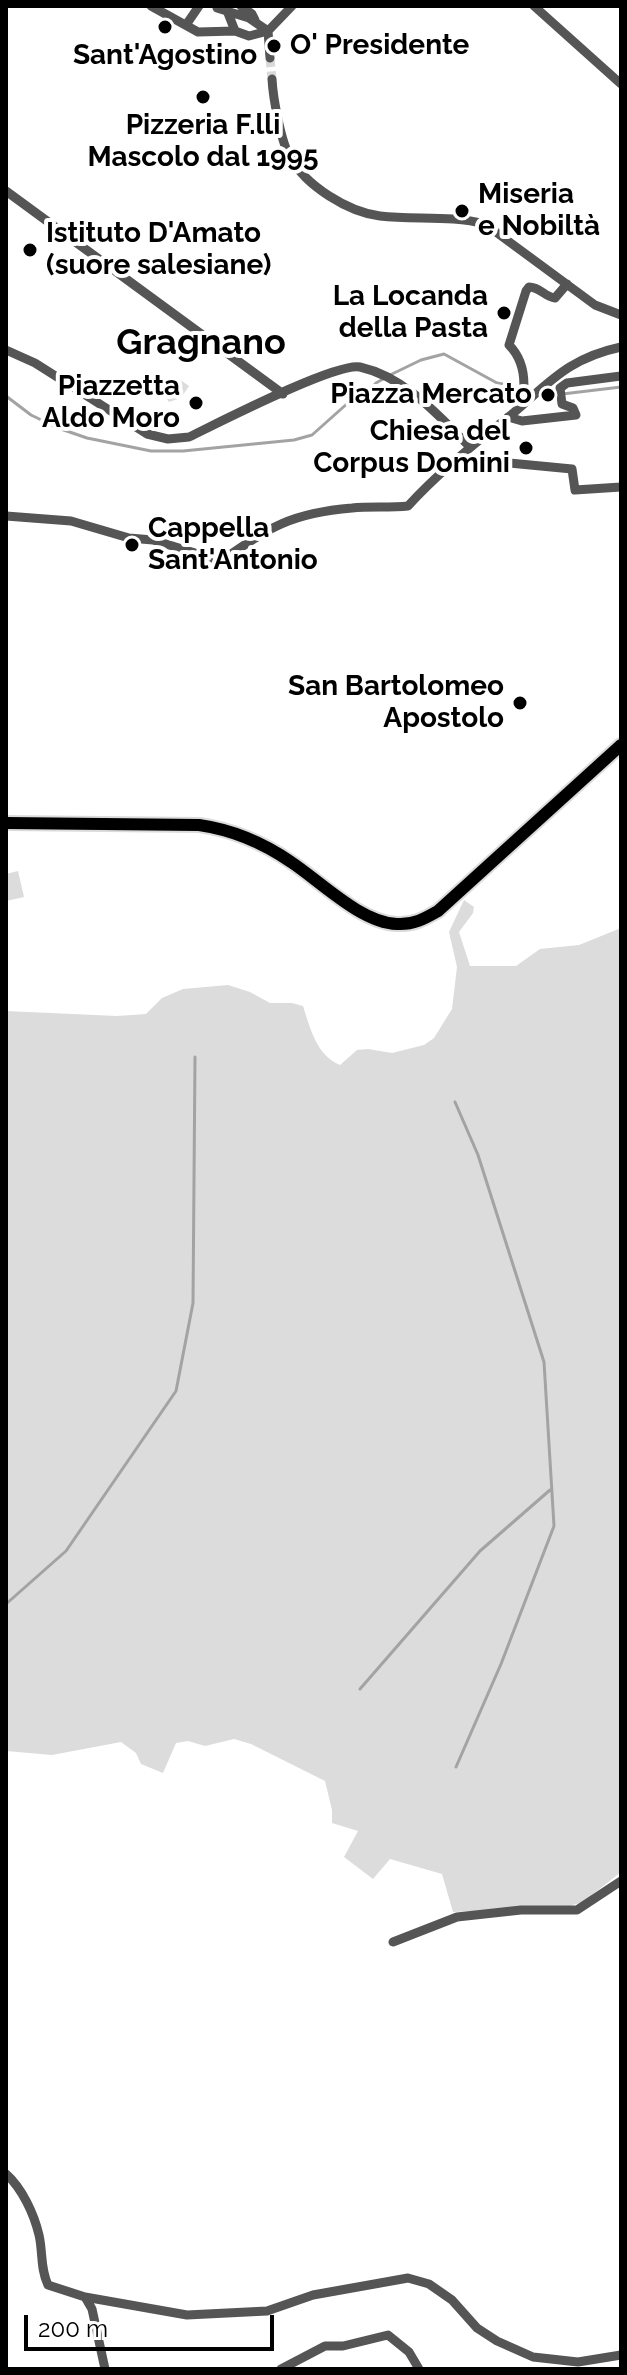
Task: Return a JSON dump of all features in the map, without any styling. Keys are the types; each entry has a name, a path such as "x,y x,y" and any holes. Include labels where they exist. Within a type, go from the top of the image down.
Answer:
{"main road":[{"path":"6,823 199,825 219,828 242,834 266,846 363,913 382,922 417,922 438,911 621,745"}],"street":[{"path":"151,6 198,32 235,31 249,36 268,31 292,6"},
{"path":"186,25 199,6"},
{"path":"241,6 252,14 257,23"},
{"path":"534,6 621,84"},
{"path":"217,8 249,18 268,31 270,58"},
{"path":"228,13 235,31"},
{"path":"272,79 289,157 330,197 363,213 469,220 485,224 595,305 621,315"},
{"path":"6,191 283,394"},
{"path":"522,404 524,383 521,360 509,345 526,291 529,287 535,287 555,298 567,284"},
{"path":"6,516 71,521 129,538 153,540 221,561 254,536 293,518 355,507 408,506 469,446 562,370 590,354 621,347"},
{"path":"6,350 35,363 147,434 168,439 189,437 326,374 351,366 374,372 422,399 469,446"},
{"path":"508,417 522,421 576,415 573,408 562,404 560,388 567,383 621,376"},
{"path":"457,458 572,469 575,490 621,487"},
{"path":"393,1942 457,1917 521,1910 577,1910 621,1881"},
{"path":"6,2174 19,2188 39,2235 42,2272 48,2285 85,2297 187,2315 267,2311 313,2295 408,2278 429,2284 452,2300 477,2328 533,2357 565,2365 621,2355"},
{"path":"85,2297 92,2309 105,2369"},
{"path":"281,2369 317,2348 343,2346 388,2335 409,2352 419,2369"}],"shaded area":[{"path":"179,379 189,386 181,398 169,402 167,399"},
{"path":"18,871 24,897 6,901 6,874"},
{"path":"464,900 474,907 459,932 470,966 516,966 540,949 579,945 621,928 621,1872 583,1902 566,1907 453,1912 442,1874 390,1859 373,1879 344,1857 358,1831 332,1823 325,1781 251,1744 234,1739 205,1746 188,1741 176,1743 163,1773 141,1764 136,1753 121,1742 52,1755 6,1751 6,1011 117,1016 146,1014 162,998 183,989 228,985 270,1003 303,1006 320,1048 340,1065 357,1050 392,1053 424,1045 434,1038 452,1009 457,967 449,932"}],"waterway":[{"path":"390,375 421,360 444,354 497,383 513,386"},
{"path":"6,396 31,415 87,438 151,451 183,451 294,440 312,435 349,402 366,395 383,379"},
{"path":"554,395 621,387"},
{"path":"6,1604 66,1551 176,1391 193,1303 195,1057"},
{"path":"455,1102 478,1155 544,1362 554,1526 501,1664 456,1767"},
{"path":"360,1689 480,1551 550,1490"}],"tunnel":[{"path":"270,58 272,79"}],"place":[{"name":"Sant'Agostino","path":"165,27"},
{"name":"O' Presidente","path":"274,46"},
{"name":"Pizzeria F.lli Mascolo dal 1995","path":"203,97"},
{"name":"Miseria e Nobiltà","path":"462,211"},
{"name":"Istituto D'Amato (suore salesiane)","path":"30,250"},
{"name":"La Locanda della Pasta","path":"504,313"},
{"name":"Piazza Mercato","path":"548,395"},
{"name":"Piazzetta Aldo Moro","path":"196,403"},
{"name":"Chiesa del Corpus Domini","path":"526,448"},
{"name":"Cappella Sant'Antonio","path":"132,545"},
{"name":"San Bartolomeo Apostolo","path":"520,703"}],"district":[{"name":"Gragnano","path":"201,343"}]}
